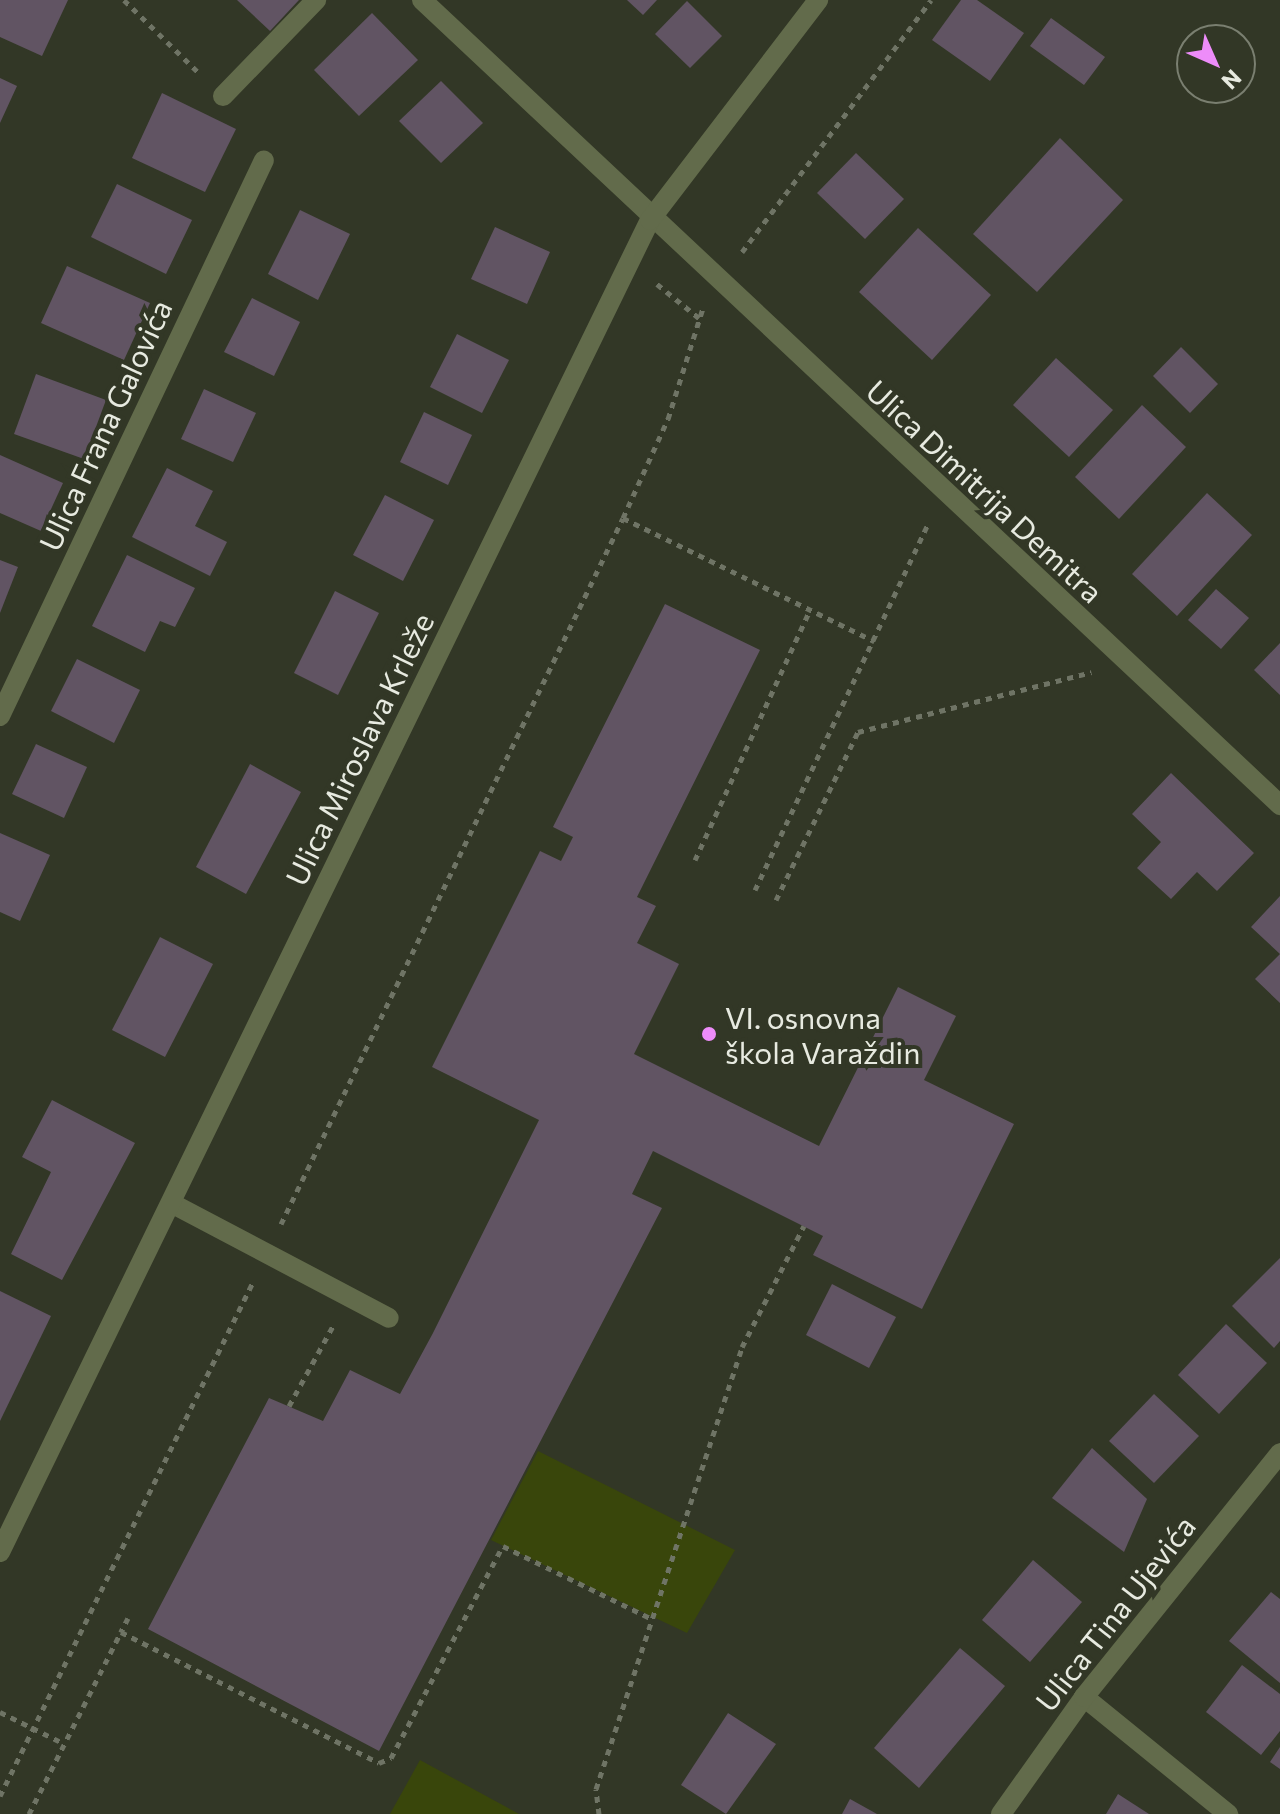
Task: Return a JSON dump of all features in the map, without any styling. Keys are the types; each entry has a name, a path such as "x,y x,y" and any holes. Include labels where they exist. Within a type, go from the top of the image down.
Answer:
{"street":[{"path":"223,96 316,0"},
{"name":"Ulica Dimitrija Demitra","path":"422,0 650,220 1280,805"},
{"name":"Ulica Miroslava Krleže","path":"0,1552 650,220 818,0"},
{"name":"Ulica Frana Galovića","path":"0,716 264,160"},
{"path":"171,1203 389,1318"},
{"name":"Ulica Tina Ujevića","path":"1001,1814 1084,1697 1280,1453"},
{"path":"1084,1697 1228,1814"}],"path":[{"path":"741,253 931,0"},
{"path":"656,283 699,318"},
{"path":"0,1796 267,1254 623,518 668,419 703,306"},
{"path":"755,890 944,493"},
{"path":"623,518 874,641"},
{"path":"695,860 810,610"},
{"path":"776,900 858,732 1126,663"},
{"path":"599,1814 596,1789 742,1347 804,1226"},
{"path":"289,1406 349,1297"},
{"path":"121,1632 379,1763 391,1758 503,1546 652,1619"},
{"path":"29,1814 128,1618"},
{"path":"0,1712 35,1725 63,1743"}],"green space":[{"path":"538,1451 735,1550 687,1633 491,1540"},
{"path":"420,1760 519,1814 390,1814"}],"building":[{"path":"0,0 68,0 42,56 0,37"},
{"path":"237,0 299,0 270,31"},
{"path":"627,0 657,0 643,15"},
{"path":"961,0 977,0 1024,33 990,81 932,40"},
{"path":"687,1 722,36 690,68 655,34"},
{"path":"372,13 418,60 359,116 314,70"},
{"path":"1051,18 1105,57 1084,85 1030,46"},
{"path":"0,78 17,86 0,123"},
{"path":"441,81 483,123 441,163 399,121"},
{"path":"162,93 236,129 205,192 132,158"},
{"path":"1060,138 1123,200 1037,292 973,234"},
{"path":"856,153 904,199 865,239 817,193"},
{"path":"117,184 192,220 166,274 91,237"},
{"path":"300,210 350,234 318,300 268,274"},
{"path":"495,227 550,252 527,304 471,279"},
{"path":"918,228 991,295 932,360 859,292"},
{"path":"67,266 150,303 124,360 41,323"},
{"path":"252,298 300,322 274,376 224,352"},
{"path":"457,334 509,360 482,413 430,387"},
{"path":"1181,347 1218,384 1190,413 1153,376"},
{"path":"1056,358 1113,410 1069,457 1013,405"},
{"path":"36,374 106,400 84,459 14,434"},
{"path":"204,389 256,413 233,462 181,439"},
{"path":"1142,405 1186,447 1119,519 1075,477"},
{"path":"424,412 472,435 448,485 400,462"},
{"path":"0,455 63,483 41,531 0,513"},
{"path":"167,468 213,491 195,526 227,542 210,576 132,537"},
{"path":"1207,493 1252,535 1177,616 1132,574"},
{"path":"385,495 434,520 403,581 353,555"},
{"path":"127,555 195,588 175,627 160,621 145,652 92,626"},
{"path":"0,560 18,567 0,613"},
{"path":"1216,589 1249,618 1221,649 1188,620"},
{"path":"335,591 379,613 338,695 294,673"},
{"path":"665,604 760,650 637,897 656,906 637,943 679,964 634,1054 819,1146 898,987 956,1016 924,1080 1014,1124 922,1309 813,1255 823,1236 653,1151 632,1194 662,1208 379,1751 148,1629 269,1398 323,1421 350,1370 400,1394 433,1333 539,1120 432,1067 540,851 561,861 573,837 553,827"},
{"path":"1280,643 1280,695 1254,670"},
{"path":"77,659 140,690 114,743 51,711"},
{"path":"36,744 87,767 64,818 12,794"},
{"path":"250,764 301,792 246,894 196,867"},
{"path":"1171,773 1254,853 1217,891 1197,872 1171,899 1137,868 1161,842 1132,814"},
{"path":"0,833 50,855 20,921 0,912"},
{"path":"1280,896 1280,954 1251,927"},
{"path":"160,937 213,964 165,1057 112,1030"},
{"path":"1280,954 1280,1003 1255,979"},
{"path":"52,1100 135,1143 62,1280 11,1254 51,1172 22,1157"},
{"path":"1280,1258 1280,1341 1274,1348 1232,1306"},
{"path":"832,1284 896,1317 869,1368 806,1335"},
{"path":"0,1291 51,1316 0,1421"},
{"path":"1226,1324 1267,1363 1219,1414 1178,1375"},
{"path":"1154,1394 1199,1436 1154,1483 1109,1441"},
{"path":"1092,1448 1147,1499 1124,1552 1052,1498"},
{"path":"1033,1560 1082,1602 1030,1662 982,1620"},
{"path":"1271,1592 1280,1599 1280,1683 1229,1641"},
{"path":"960,1648 1005,1686 919,1788 874,1748"},
{"path":"1242,1665 1280,1694 1280,1731 1261,1755 1206,1712"},
{"path":"728,1713 776,1744 726,1814 681,1785"},
{"path":"1280,1747 1280,1769 1270,1762"},
{"path":"1118,1794 1149,1814 1106,1814"},
{"path":"850,1799 877,1814 842,1814"}],"place":[{"name":"VI. osnovna škola Varaždin","path":"709,1034"}]}
